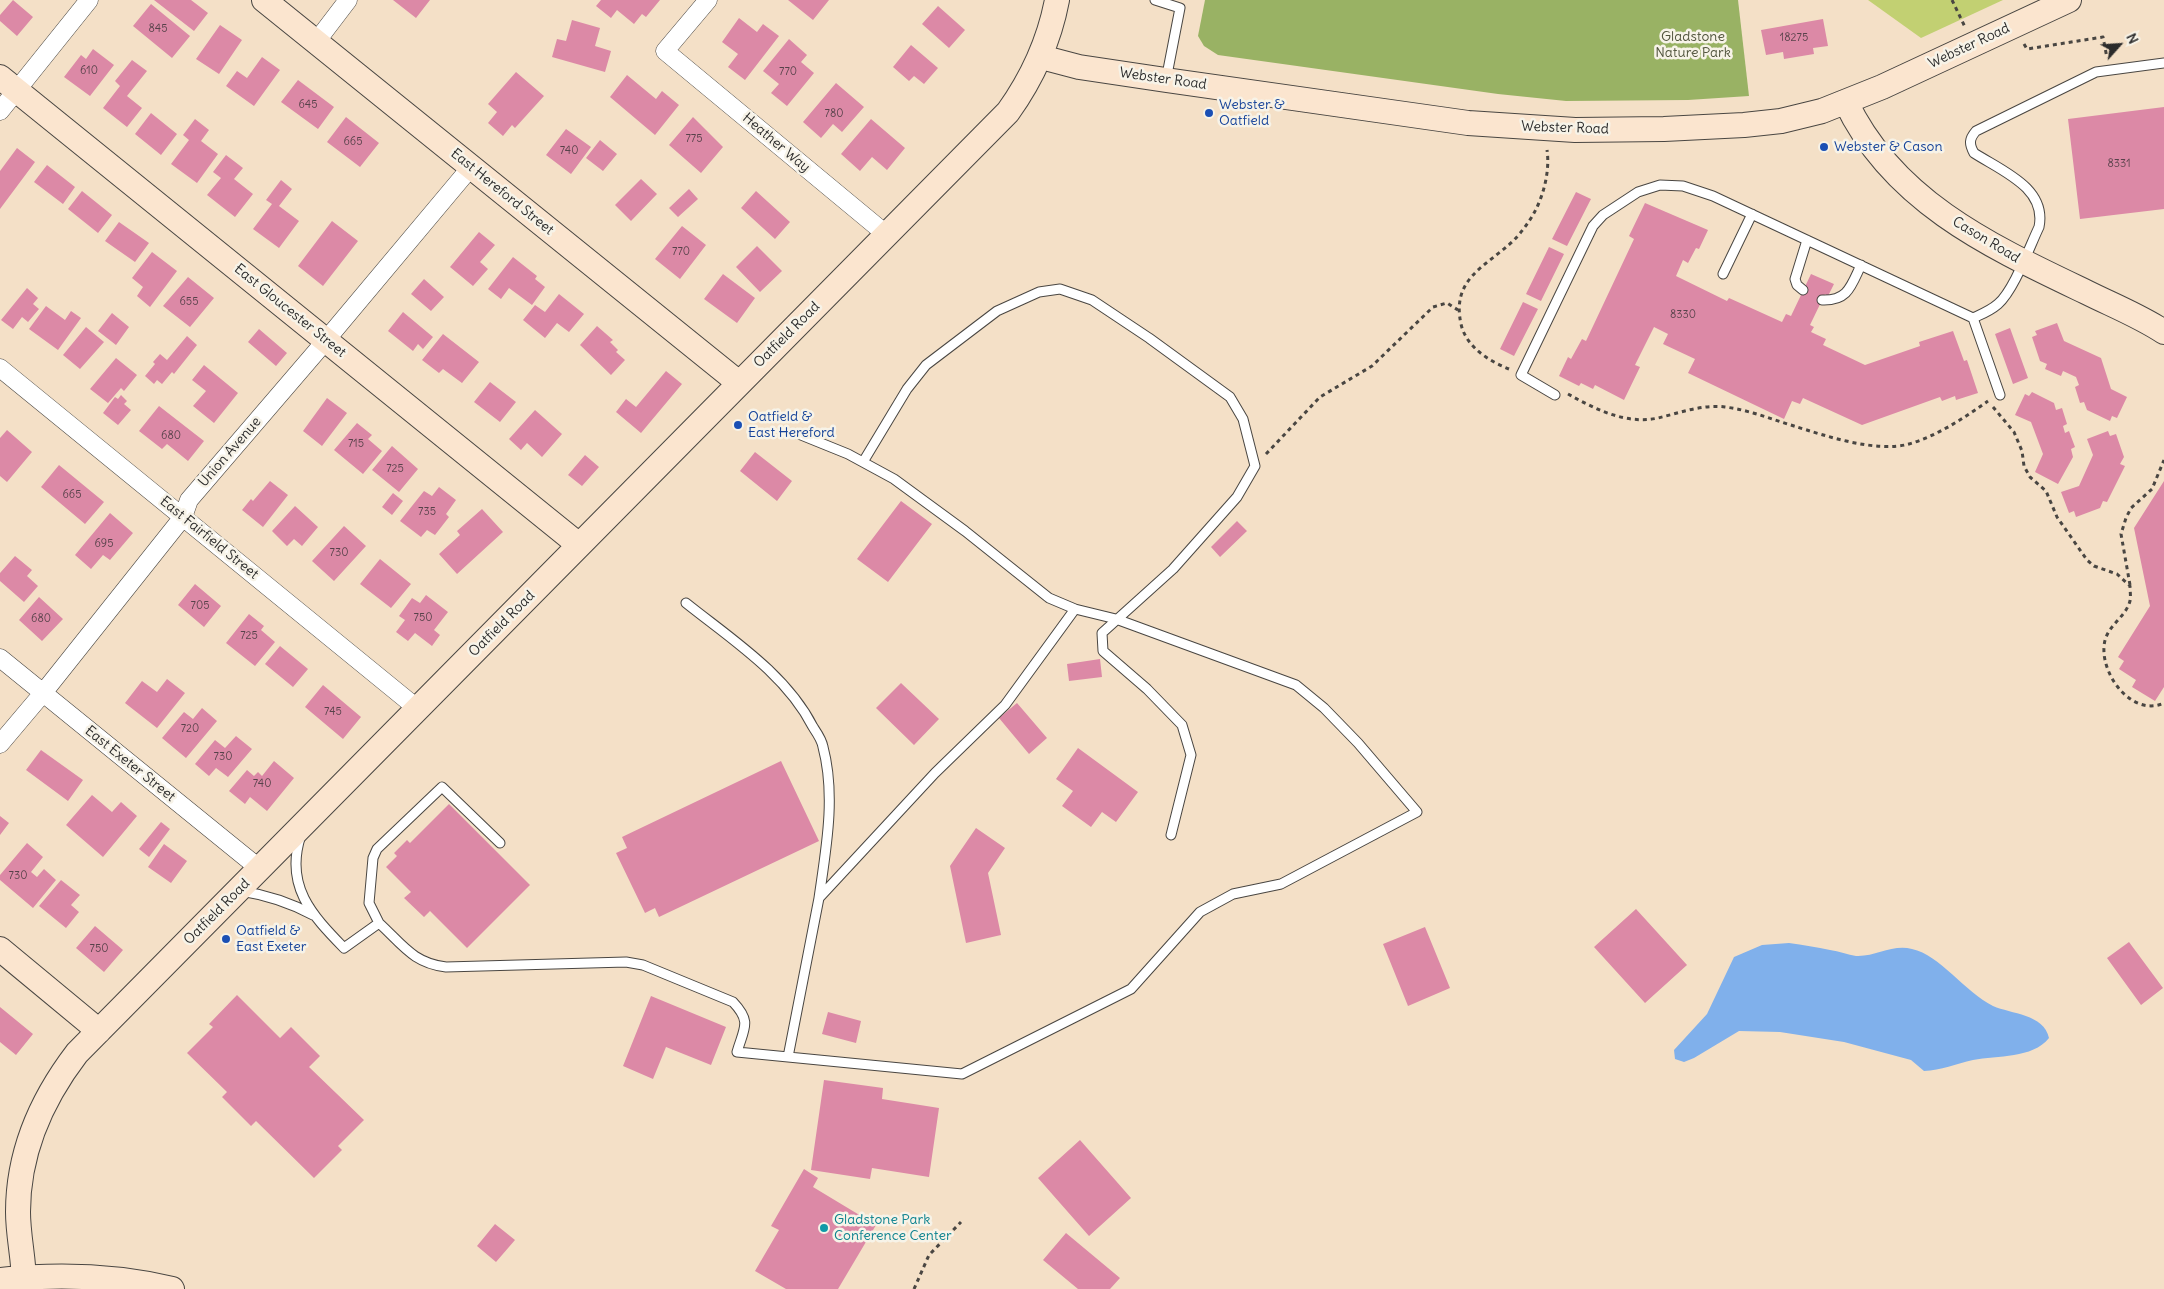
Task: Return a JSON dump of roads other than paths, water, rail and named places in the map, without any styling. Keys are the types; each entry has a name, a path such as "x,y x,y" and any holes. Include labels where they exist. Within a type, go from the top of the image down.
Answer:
{"street":[{"path":"0,111 8,84 89,0"},
{"name":"East Hereford Street","path":"264,0 740,383"},
{"path":"316,42 348,0"},
{"name":"Heather Way","path":"708,0 666,51 887,235"},
{"name":"Oatfield Road","path":"24,1283 18,1212 24,1153 35,1123 53,1086 77,1053 1008,112 1025,88 1041,57 1057,0"},
{"name":"Webster Road","path":"1041,57 1079,66 1166,80 1468,123 1575,130 1664,129 1744,125 1805,116 1846,102 2069,0"},
{"name":"East Gloucester Street","path":"8,84 579,545"},
{"name":"Cason Road","path":"1846,102 1867,140 1908,187 1958,224 2022,261 2164,332"},
{"name":"Union Avenue","path":"0,744 183,518 189,500 471,167"},
{"name":"East Fairfield Street","path":"0,368 418,709"},
{"name":"East Exeter Street","path":"0,658 260,869"},
{"path":"0,949 98,1031"},
{"path":"0,1280 24,1283 114,1280 172,1289"}],"lane":[{"path":"1155,0 1180,8 1166,80"},
{"path":"1974,318 1986,313 1999,303 2009,289 2039,227 2041,217 2034,195 2025,186 1974,153 1970,146 1970,138 1976,131 2096,72 2164,63"},
{"path":"1555,394 1521,374 1593,226 1618,203 1638,192 1660,185 1683,186 1713,196 1974,318 2000,395"},
{"path":"1723,274 1752,214"},
{"path":"1803,290 1797,285 1795,279 1807,240"},
{"path":"1822,300 1833,301 1842,297 1850,288 1861,265"},
{"path":"863,462 908,389 926,365 997,311 1039,292 1060,289 1092,300 1150,338 1230,397 1243,419 1255,466 1237,497 1173,569 1102,633 1103,651 1147,689 1182,725 1191,756 1171,835"},
{"path":"500,843 442,786 378,849 373,858 369,903 379,923 418,960 431,965 446,967 626,962 643,964 733,1002 742,1012 746,1023 737,1052 962,1074 1131,989 1200,912 1233,894 1281,884 1416,812 1358,743 1324,708 1296,685 1116,619 1075,609 1049,598 966,531 902,484 863,462 801,435"},
{"path":"686,603 779,680 804,708 823,746 829,800 828,837 819,898 788,1057"},
{"path":"819,898 935,773 1005,705 1075,609"},
{"path":"305,823 299,840 296,879 313,916"},
{"path":"238,890 277,898 294,904 313,916 344,948 379,923"}],"water":[{"path":"1789,943 1856,956 1870,955 1898,948 1912,949 1933,958 1972,992 1993,1006 2034,1019 2046,1030 2049,1038 2042,1045 2024,1053 1973,1060 1924,1071 1911,1060 1844,1042 1780,1032 1739,1031 1694,1058 1684,1062 1675,1059 1674,1050 1707,1014 1734,957 1762,945"}],"place":[{"name":"Webster & Oatfield","path":"1209,113"},
{"name":"Webster & Cason","path":"1824,147"},
{"name":"Oatfield & East Hereford","path":"738,425"},
{"name":"Oatfield & East Exeter","path":"226,939"},
{"name":"Gladstone Park Conference Center","path":"824,1228"}],"park label":[{"name":"Gladstone Nature Park","path":"1693,46"}]}
